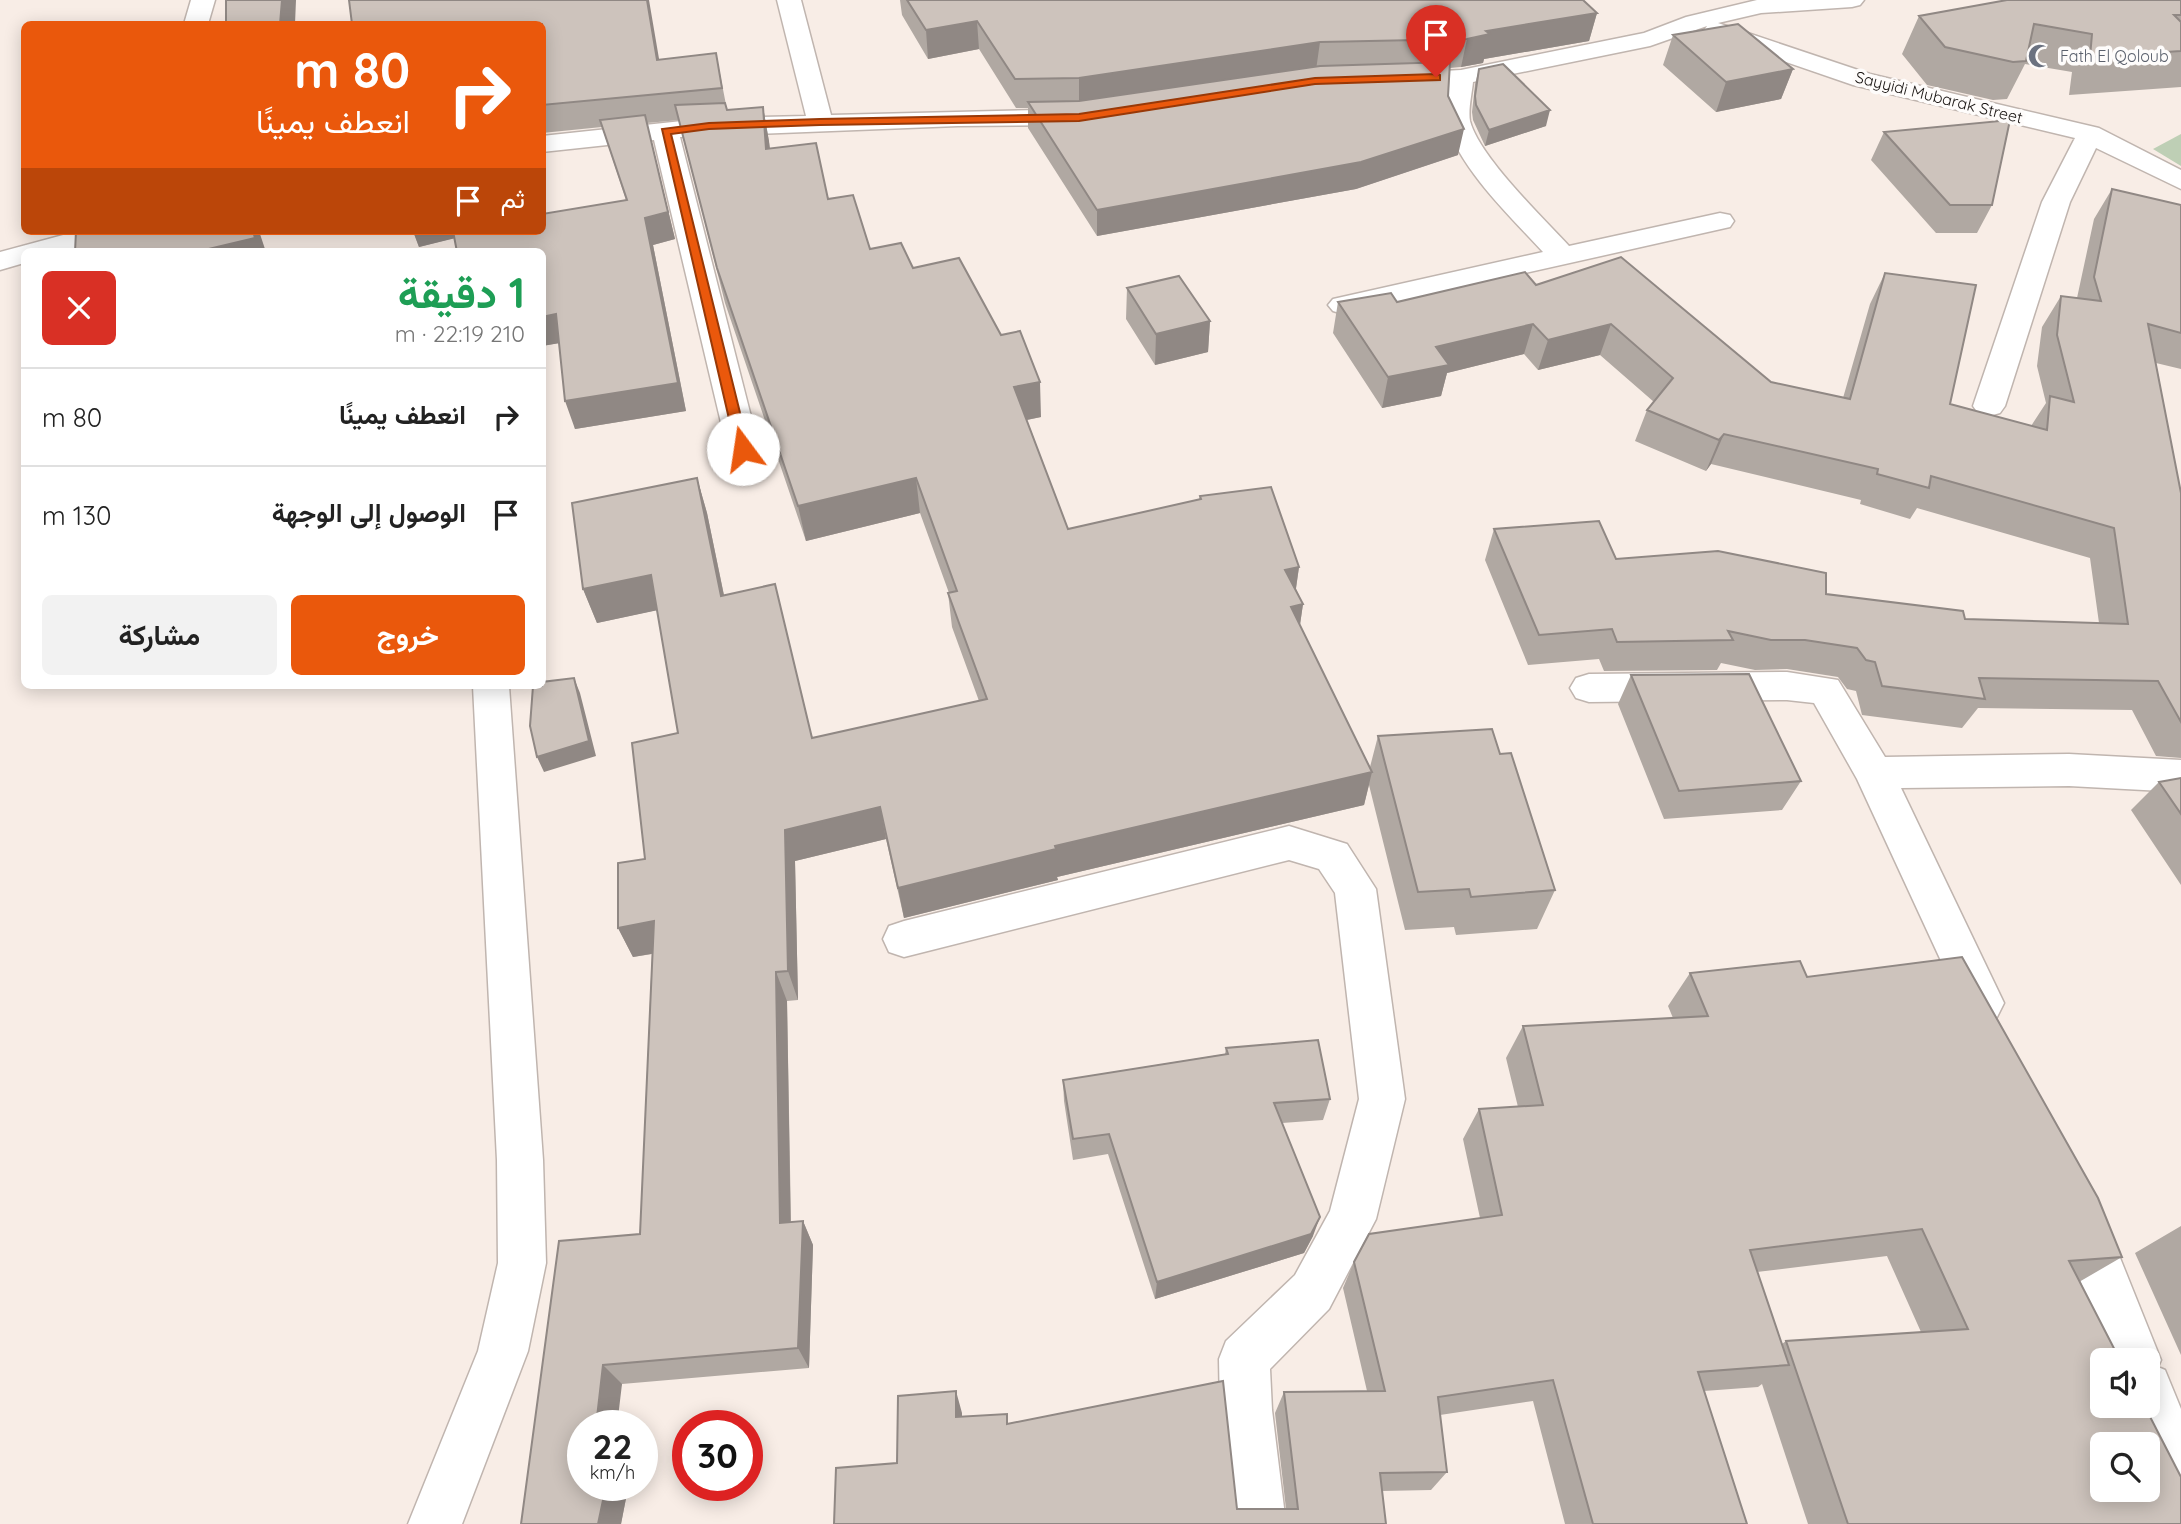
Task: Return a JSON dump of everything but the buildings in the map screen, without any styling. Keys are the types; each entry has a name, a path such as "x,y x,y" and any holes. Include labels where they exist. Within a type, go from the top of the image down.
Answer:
{"street":[{"path":"197,21 203,0"},
{"path":"789,0 820,122"},
{"path":"1368,80 1461,77 1650,39 1749,3 1852,0"},
{"name":"Sayyidi Mubarak Street","path":"1693,22 1862,80 2090,134 2181,181"},
{"path":"1461,77 1457,120 1475,154 1503,191 1562,256"},
{"path":"546,144 709,126 1079,117 1106,113"},
{"path":"665,131 743,449"},
{"path":"1989,406 2056,202 2090,134"},
{"path":"1338,307 1720,221"},
{"path":"48,248 95,235"},
{"path":"0,261 21,256"},
{"path":"1590,688 1787,686 1825,690 1874,773 1996,1033"},
{"path":"435,1524 503,1351 522,1263 520,1160 491,689"},
{"path":"1874,773 2069,770 2181,776"},
{"path":"904,939 1289,843 1334,856 1355,889 1382,1099 1352,1219 1312,1292 1244,1359 1246,1410 1259,1524"},
{"path":"2066,1181 2131,1348"},
{"path":"2159,1418 2181,1474"}],"green space":[{"path":"2181,134 2181,166 2153,149"}],"place":[{"name":"Fath El Qoloub","path":"2040,56"}],"route":[{"path":"743,449 665,131 709,126 820,122 1079,117 1315,81 1436,77"}]}
